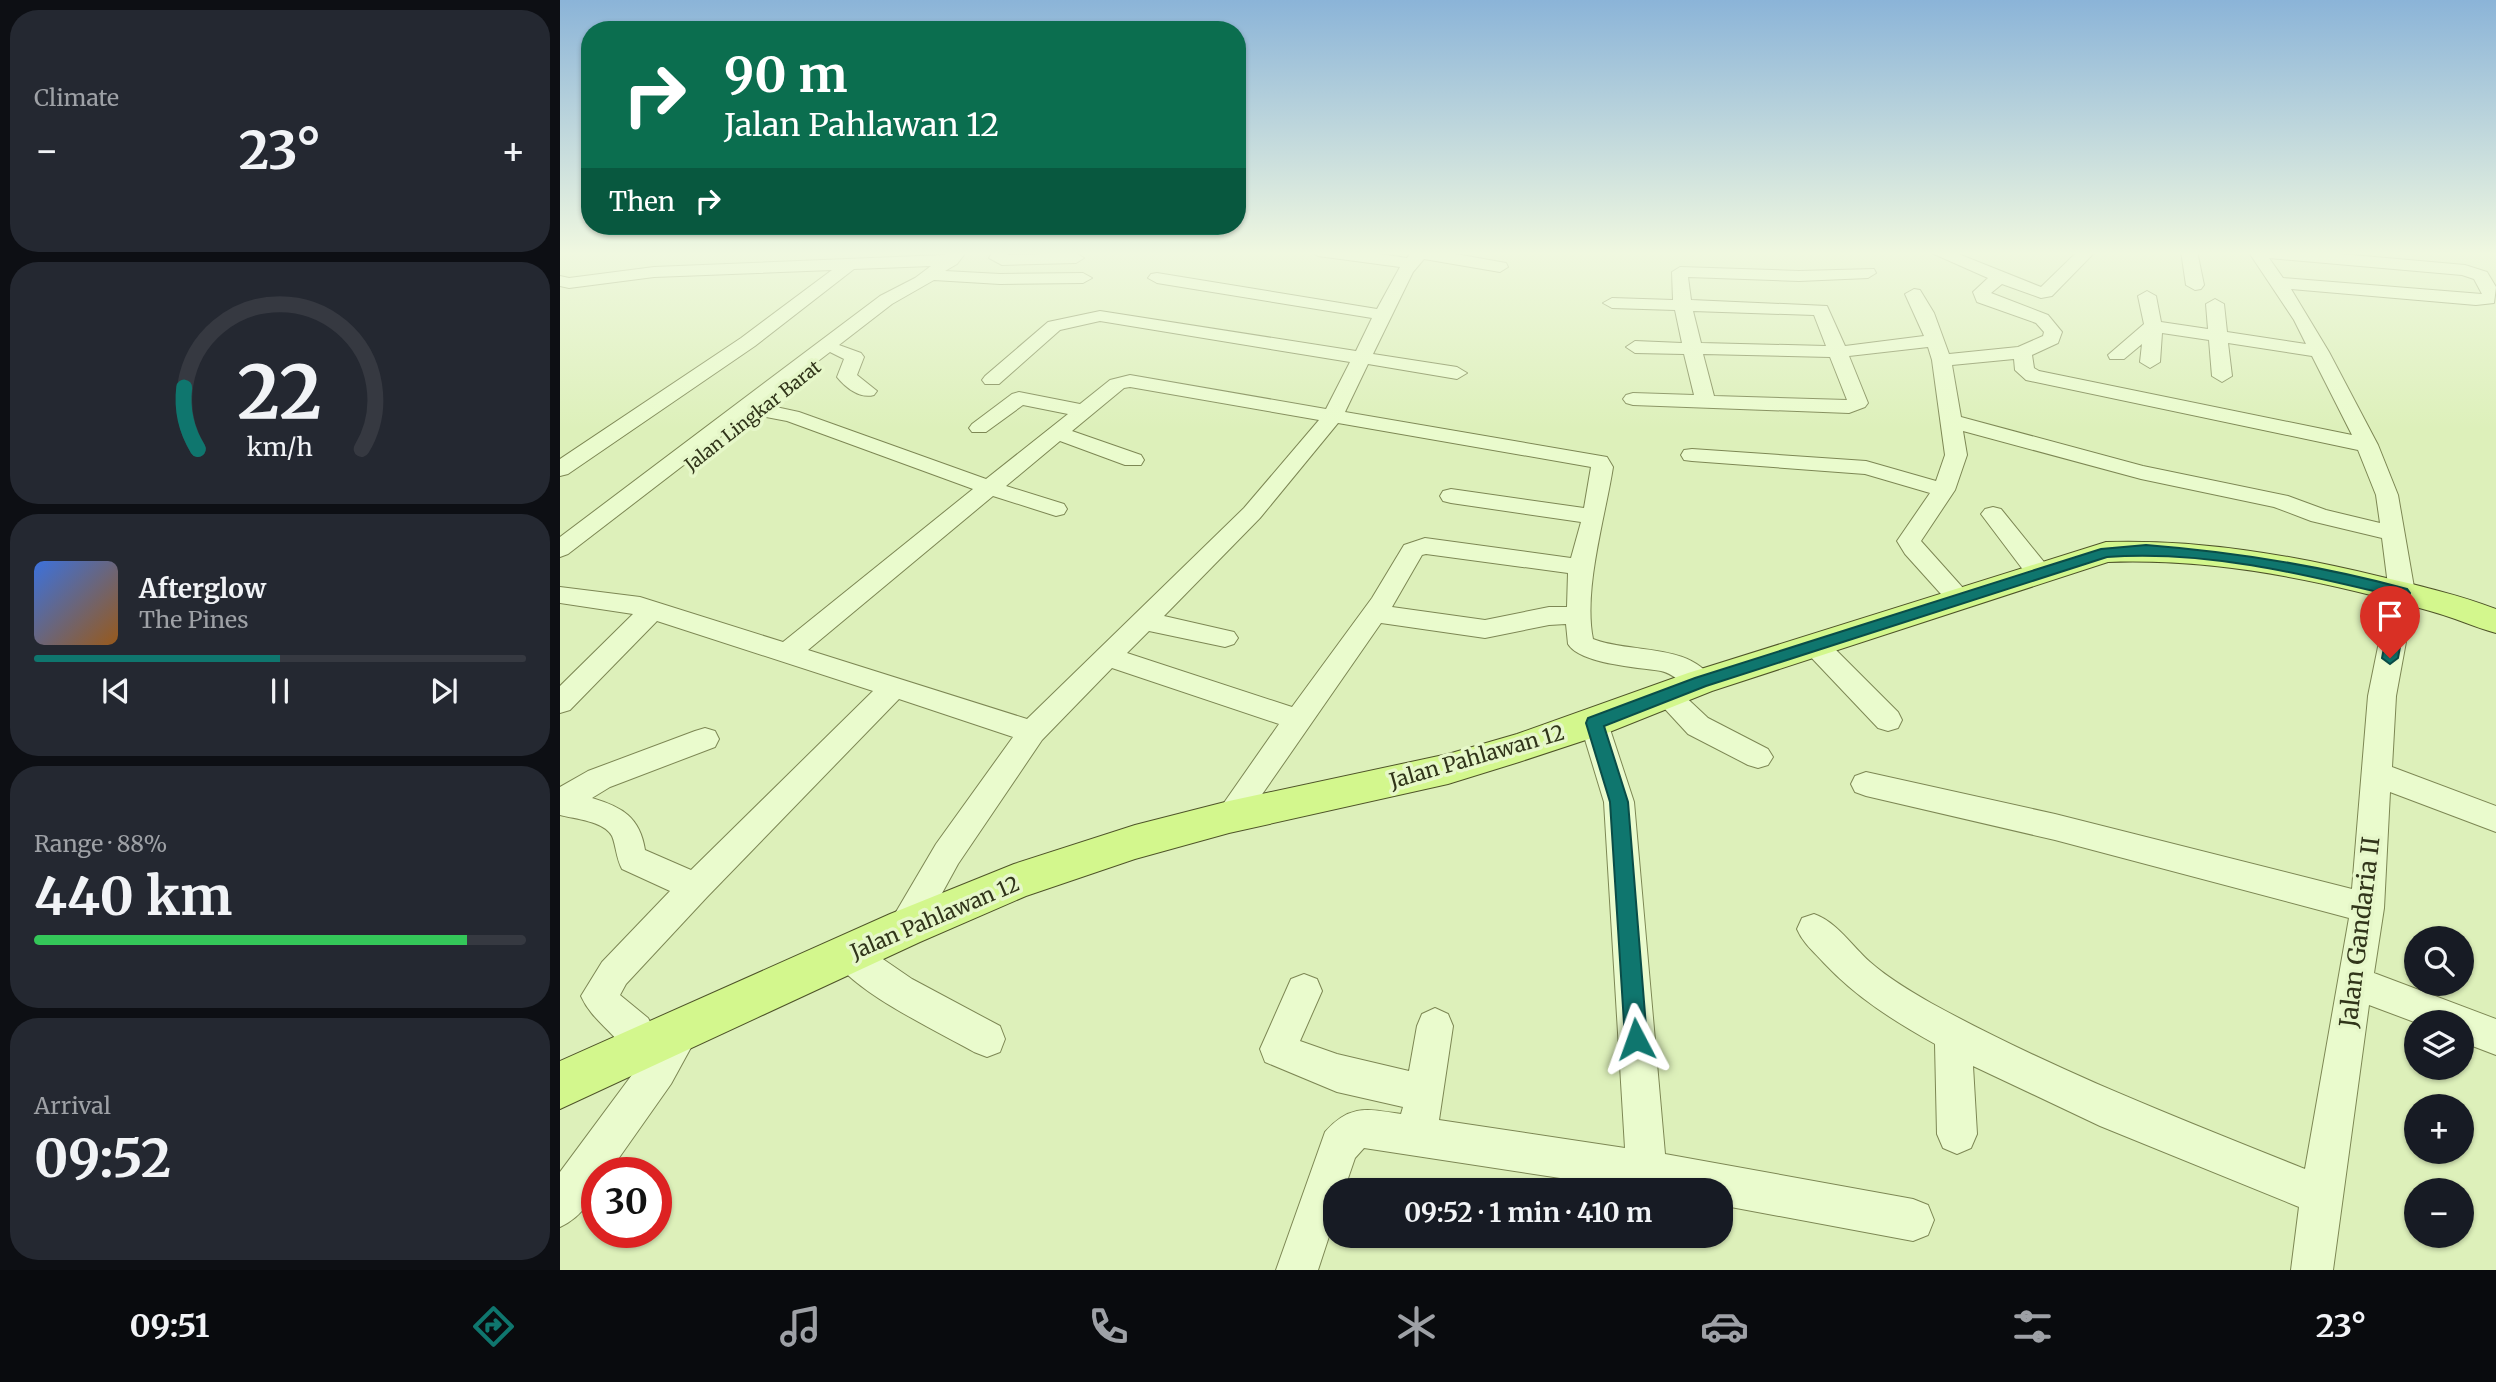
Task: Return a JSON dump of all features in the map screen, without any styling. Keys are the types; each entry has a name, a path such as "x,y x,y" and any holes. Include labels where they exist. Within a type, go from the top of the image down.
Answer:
{"main road":[{"name":"Jalan Pahlawan 12","path":"560,1085 905,928 1014,882 1135,842 1230,817 1448,769 1594,723 1700,682 2106,552 2146,549 2189,551 2280,565 2402,593 2496,622"}],"street":[{"path":"560,469 748,342 785,310"},
{"name":"Jalan Lingkar Barat","path":"560,568 873,310"},
{"name":"Jalan Lingkar Barat","path":"560,549 752,408 892,310"},
{"path":"1355,310 1384,315"},
{"path":"905,928 947,854 1032,732 1252,513 1332,417 1387,310"},
{"path":"1684,310 1705,401"},
{"path":"1633,399 1856,406 1858,403 1821,310"},
{"path":"1923,310 1938,351 1956,455 1944,490 1909,541 1913,550 1959,598"},
{"path":"1635,347 1839,352 2022,352 2051,339 2053,332 2042,319 2017,310"},
{"path":"2150,310 2153,326 2150,362"},
{"path":"2216,310 2222,376"},
{"path":"2297,310 2367,445 2387,495 2402,593"},
{"path":"992,380 1054,326 1100,316 1457,373"},
{"path":"2118,355 2153,326 2320,352"},
{"path":"838,350 854,357 847,377 867,391"},
{"path":"2022,352 2025,370 2031,375 2367,445"},
{"path":"788,652 1117,384 1130,381 1599,462 1602,467 1594,517 1581,567 1581,644 1589,649 1673,664 1700,682"},
{"path":"979,428 1019,398 1031,398 1084,411"},
{"path":"752,408 792,416 990,488 1056,509"},
{"path":"1951,421 2141,472 2280,501 2319,516 2392,533"},
{"path":"1058,433 1133,460"},
{"path":"1692,455 1866,468 1944,490"},
{"path":"1451,496 1594,517"},
{"path":"1993,514 2039,573"},
{"path":"1230,817 1375,613 1411,553 1421,547 1456,549 1581,567"},
{"name":"Jalan Gandaria II","path":"2312,1270 2321,1196 2367,908 2382,696 2402,593"},
{"path":"562,594 652,610 1032,732"},
{"path":"560,703 652,610"},
{"path":"1375,613 1486,629 1549,616 1579,615"},
{"path":"1144,621 1225,638"},
{"path":"1815,645 1888,720"},
{"path":"1108,657 1299,720"},
{"path":"644,1048 642,1037 629,1021 602,1002 599,996 602,987 695,887 894,687"},
{"path":"1666,695 1698,726 1758,757"},
{"path":"1594,723 1619,802 1646,1171"},
{"path":"560,802 599,779 705,739"},
{"path":"2377,774 2496,819"},
{"path":"1866,784 2055,827 2367,908"},
{"path":"560,802 620,823 627,834 629,853 633,859 695,887"},
{"path":"1814,929 1859,975 1895,1002 1989,1055 2113,1112 2321,1196"},
{"path":"849,955 899,991 987,1040"},
{"path":"2356,983 2426,1010"},
{"path":"1304,991 1281,1039 1278,1049 1281,1052 1337,1073 1424,1093"},
{"path":"1417,1136 1435,1026"},
{"path":"2474,1028 2496,1037"},
{"path":"560,1206 658,1071 682,1031"},
{"path":"1953,1034 1957,1134"},
{"path":"1297,1270 1343,1138 1352,1131 1364,1128 1646,1171 1913,1220"}],"route":[{"path":"1636,1039 1619,802 1594,723 1700,682 2106,552 2146,549 2230,556 2330,575 2402,593 2390,658"}]}
